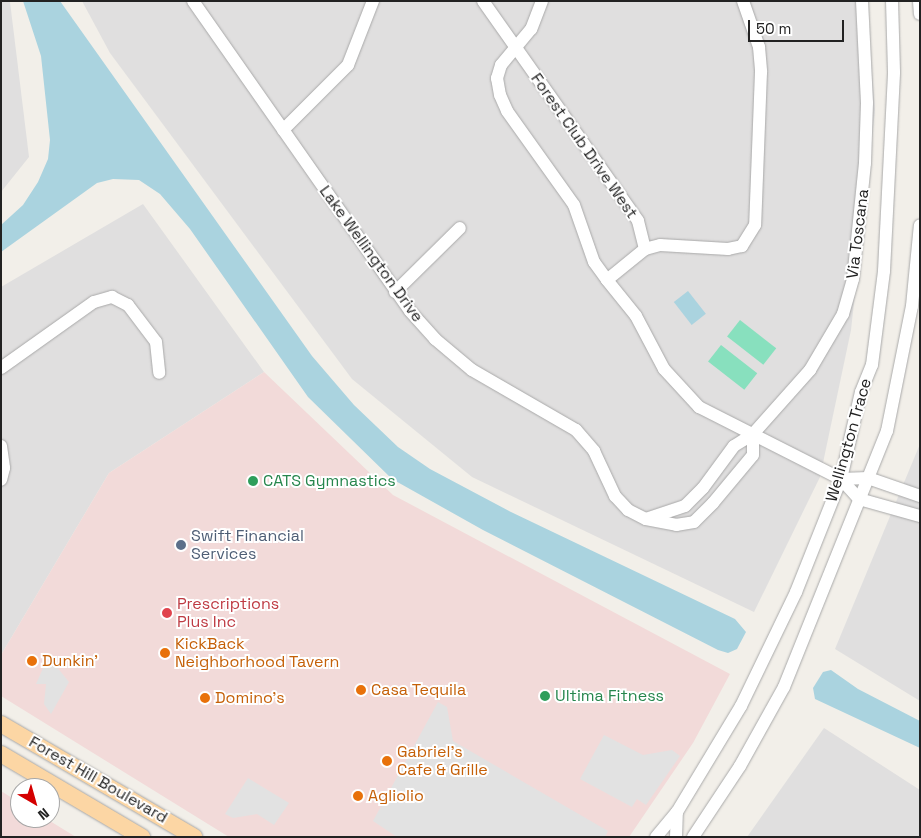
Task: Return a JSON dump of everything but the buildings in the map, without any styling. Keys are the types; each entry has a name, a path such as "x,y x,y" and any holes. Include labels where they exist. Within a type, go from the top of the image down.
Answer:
{"main road":[{"name":"Forest Hill Boulevard","path":"1,724 194,837"},
{"name":"Forest Hill Boulevard","path":"1,754 142,837"}],"street":[{"name":"Lake Wellington Drive","path":"193,1 395,292 435,338 472,370 576,430 594,451 615,496 628,510 646,519 676,525 694,522 713,503 753,455 753,434"},
{"path":"283,130 348,65 373,1"},
{"name":"Forest Club Drive West","path":"483,1 514,48 638,221 645,249"},
{"path":"542,1 531,29 501,65 497,78 500,95 507,110 574,205 594,262 636,316 676,386 708,413 841,479 860,499 920,516"},
{"path":"607,280 645,249 660,245 728,249 742,246 755,226 761,72 759,47 743,1"},
{"name":"Via Toscana","path":"753,434 821,355 835,332 851,288 865,163 867,103 862,1"},
{"name":"Wellington Trace","path":"656,837 676,812 741,706 796,592 841,479 862,392 872,365 884,271 894,72 892,1"},
{"path":"919,1 920,14"},
{"name":"Wellington Trace","path":"693,837 740,766 784,687 887,431 912,306 920,225"},
{"path":"395,292 460,228"},
{"path":"1,368 94,302 112,297 128,304 156,342 159,373"},
{"path":"646,519 686,506 734,446 753,434"},
{"path":"1,446 4,468 1,480"},
{"path":"841,479 868,478 920,496"},
{"path":"676,812 676,837"}],"shaded area":[{"path":"1,1 10,2 29,157 1,192"},
{"path":"82,1 866,1 875,110 851,330 820,477 754,612 472,477 352,379 110,53"},
{"path":"143,204 264,372 109,473 1,655 1,287"},
{"path":"264,372 393,495 730,674 693,743 629,837 229,837 1,696 1,655 109,473"},
{"path":"920,444 920,701 835,649"},
{"path":"44,666 56,666 69,682 51,714 44,704 46,684 36,684"},
{"path":"438,702 447,707 453,741 608,831 605,837 397,837 373,821"},
{"path":"824,728 920,790 920,837 747,837"},
{"path":"604,735 643,755 672,750 680,756 646,805 637,799 632,807 580,779"},
{"path":"248,778 289,803 274,825 257,814 233,818 225,814"},
{"path":"1,791 10,797 10,828 60,827 76,837 1,837"}],"green space":[{"path":"740,320 776,348 763,365 727,337"},
{"path":"721,345 757,373 744,390 708,362"}],"water":[{"path":"23,1 60,1 312,356 354,405 398,447 430,469 511,512 735,619 746,632 737,649 728,653 718,650 483,530 392,479 308,397 190,229 160,194 139,180 113,179 97,183 1,252 1,225 23,205 38,182 48,159 50,140 41,56"},
{"path":"688,291 706,314 692,325 674,302"},
{"path":"831,670 858,689 920,721 920,748 815,699 813,688 823,672"}],"place":[{"name":"CATS Gymnastics","path":"253,481"},
{"name":"Swift Financial Services","path":"181,545"},
{"name":"Prescriptions Plus Inc","path":"167,613"},
{"name":"KickBack Neighborhood Tavern","path":"165,653"},
{"name":"Dunkin'","path":"32,661"},
{"name":"Casa Tequila","path":"361,690"},
{"name":"Ultima Fitness","path":"545,696"},
{"name":"Domino's","path":"205,698"},
{"name":"Gabriel's Cafe & Grille","path":"387,761"},
{"name":"Agliolio","path":"358,796"}]}
